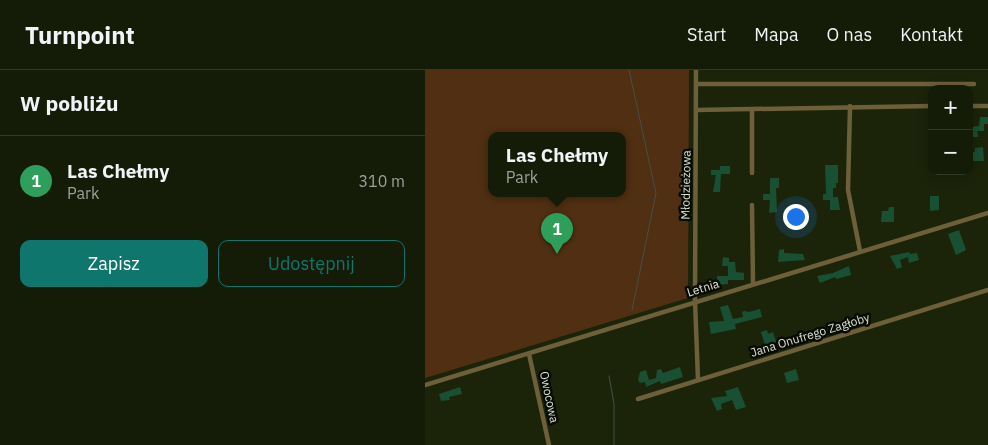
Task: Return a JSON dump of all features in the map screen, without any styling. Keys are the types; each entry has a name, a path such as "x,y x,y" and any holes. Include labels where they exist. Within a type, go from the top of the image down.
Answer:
{"street":[{"name":"Młodzieżowa","path":"696,70 695,301 698,380"},
{"path":"696,84 974,84"},
{"path":"850,106 848,190 860,251"},
{"path":"696,110 928,106"},
{"path":"973,106 988,106"},
{"path":"752,110 753,173"},
{"path":"752,205 753,284"},
{"name":"Letnia","path":"425,385 988,213"},
{"name":"Jana Onufrego Zagłoby","path":"639,399 988,290"},
{"name":"Owocowa","path":"529,354 549,445"}],"shaded area":[{"path":"425,70 689,70 688,298 425,378"}],"building":[{"path":"980,117 988,117 988,124 984,124 984,131 977,131 978,137 973,137 973,127 979,126"},
{"path":"983,147 984,161 973,161 975,148"},
{"path":"825,165 838,165 838,183 836,183 836,188 833,188 833,197 838,197 840,210 830,210 830,200 823,200 823,194 826,194"},
{"path":"720,166 730,166 730,174 721,174 720,192 713,192 716,175 711,175 711,170 720,170"},
{"path":"770,178 779,178 779,188 776,188 777,212 769,213 770,200 763,200 763,194 770,194"},
{"path":"930,196 939,196 939,210 930,211"},
{"path":"889,207 894,207 894,222 881,222 882,211 888,211"},
{"path":"959,230 966,250 956,255 948,234"},
{"path":"784,249 784,253 803,254 805,260 778,262 779,250"},
{"path":"909,252 910,254 917,253 919,260 909,263 908,257 900,260 902,267 897,269 890,256"},
{"path":"723,257 729,258 729,262 735,262 736,272 744,273 744,280 728,280 728,284 717,285 717,276 728,276 728,266 722,266"},
{"path":"849,266 851,275 836,279 835,277 820,283 817,276 833,273"},
{"path":"728,305 733,319 743,317 742,312 744,311 749,312 760,309 762,317 735,324 736,329 711,334 709,322 724,321 720,307"},
{"path":"767,330 768,334 773,332 777,345 771,347 770,343 765,345 761,332"},
{"path":"680,367 683,377 661,384 660,381 646,387 645,382 640,383 638,380 640,372 646,370 649,380 656,378 657,370 661,369 663,373"},
{"path":"796,369 799,380 787,383 784,373"},
{"path":"460,387 462,394 449,397 450,400 441,401 439,394"},
{"path":"738,387 746,407 736,410 732,400 721,404 722,409 717,411 711,398 727,396 725,391"}],"waterway":[{"path":"629,70 656,193 632,310"},
{"path":"609,376 614,404 614,445"}],"place":[{"name":"Las Chełmy","path":"557,254"}]}
